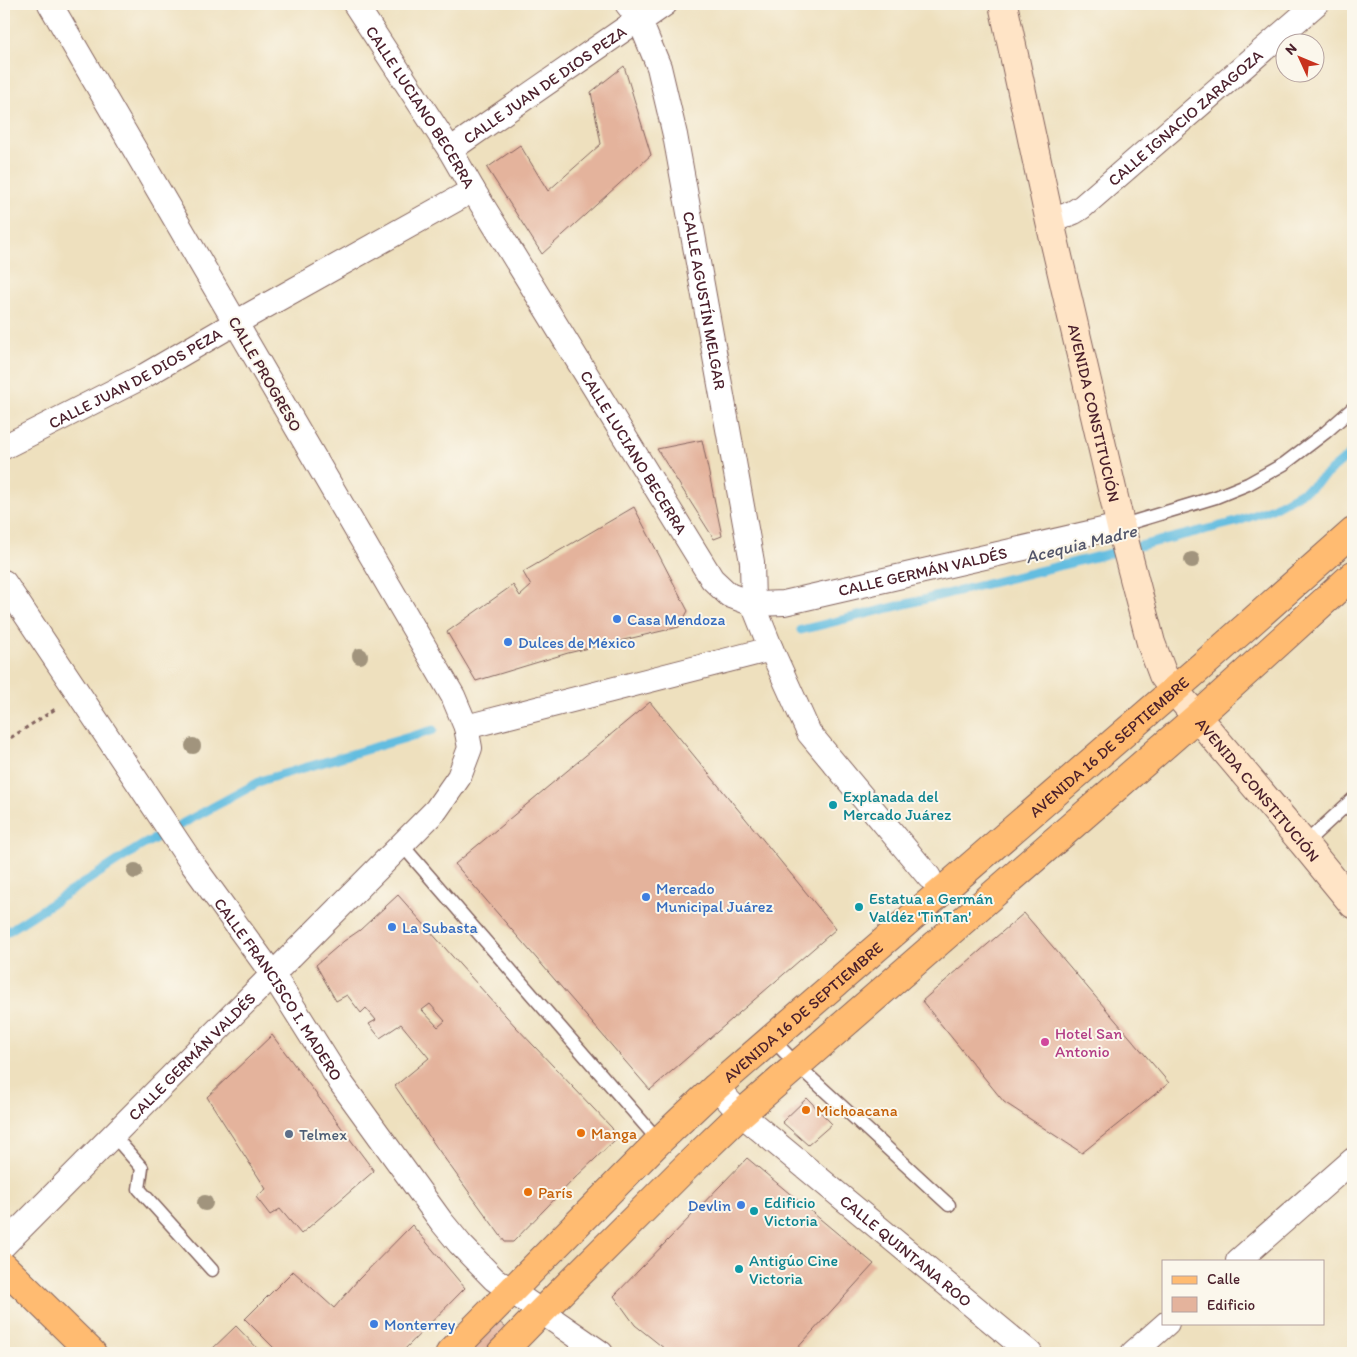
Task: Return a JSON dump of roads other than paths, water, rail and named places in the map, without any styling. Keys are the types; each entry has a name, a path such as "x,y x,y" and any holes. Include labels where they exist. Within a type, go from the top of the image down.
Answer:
{"main road":[{"name":"AVENIDA 16 DE SEPTIEMBRE","path":"450,1353 659,1141 716,1087 1174,690 1353,532"},
{"path":"501,1353 741,1114 1197,717 1353,575"},
{"path":"4,1267 92,1353"}],"street":[{"name":"CALLE PROGRESO","path":"50,4 452,696 468,738"},
{"name":"CALLE LUCIANO BECERRA","path":"355,4 450,150 712,579 729,596 753,604"},
{"name":"CALLE JUAN DE DIOS PEZA","path":"450,150 633,12 642,20 665,4"},
{"name":"AVENIDA CONSTITUCIÓN","path":"1003,4 1050,222 1121,529 1151,643 1163,674 1174,690 1353,904"},
{"name":"CALLE IGNACIO ZARAGOZA","path":"1050,222 1074,212 1082,206 1316,4"},
{"name":"CALLE AGUSTÍN MELGAR","path":"633,12 659,67 675,134 752,562 753,604"},
{"name":"CALLE JUAN DE DIOS PEZA","path":"4,446 144,376 473,190"},
{"name":"CALLE GERMÁN VALDÉS","path":"753,604 784,603 1121,529"},
{"name":"CALLE FRANCISCO I. MADERO","path":"4,582 193,865 273,975 341,1083 441,1221 488,1274 601,1353"},
{"path":"753,604 809,733 929,877"},
{"path":"468,738 771,649"},
{"name":"CALLE GERMÁN VALDÉS","path":"4,1245 436,810 459,777 468,738"},
{"name":"CALLE QUINTANA ROO","path":"716,1087 741,1114 1030,1353"},
{"path":"1239,1260 1353,1160"},
{"path":"1132,1353 1166,1324"}],"lane":[{"path":"1121,529 1216,497 1248,484 1284,464 1326,432 1353,408"},
{"path":"1304,844 1353,799"},
{"path":"402,845 659,1141"},
{"path":"772,1039 797,1065 949,1205"},
{"path":"113,1135 142,1168 139,1189 212,1270"}],"waterway":[{"name":"Acequia Madre","path":"801,630 1236,522 1273,508 1311,487 1353,452"},
{"path":"4,934 141,846 263,780 433,730"}],"place":[{"name":"Casa Mendoza","path":"617,619"},
{"name":"Dulces de México","path":"508,642"},
{"name":"Explanada del Mercado Juárez","path":"833,805"},
{"name":"Mercado Municipal Juárez","path":"646,897"},
{"name":"Estatua a Germán Valdéz 'TinTan'","path":"859,907"},
{"name":"La Subasta","path":"392,927"},
{"name":"Hotel San Antonio","path":"1045,1042"},
{"name":"Michoacana","path":"806,1110"},
{"name":"Manga","path":"581,1133"},
{"name":"Telmex","path":"289,1134"},
{"name":"París","path":"528,1192"},
{"name":"Devlin","path":"741,1205"},
{"name":"Edificio Victoria","path":"754,1211"},
{"name":"Antigúo Cine Victoria","path":"739,1269"},
{"name":"Monterrey","path":"374,1324"}]}
